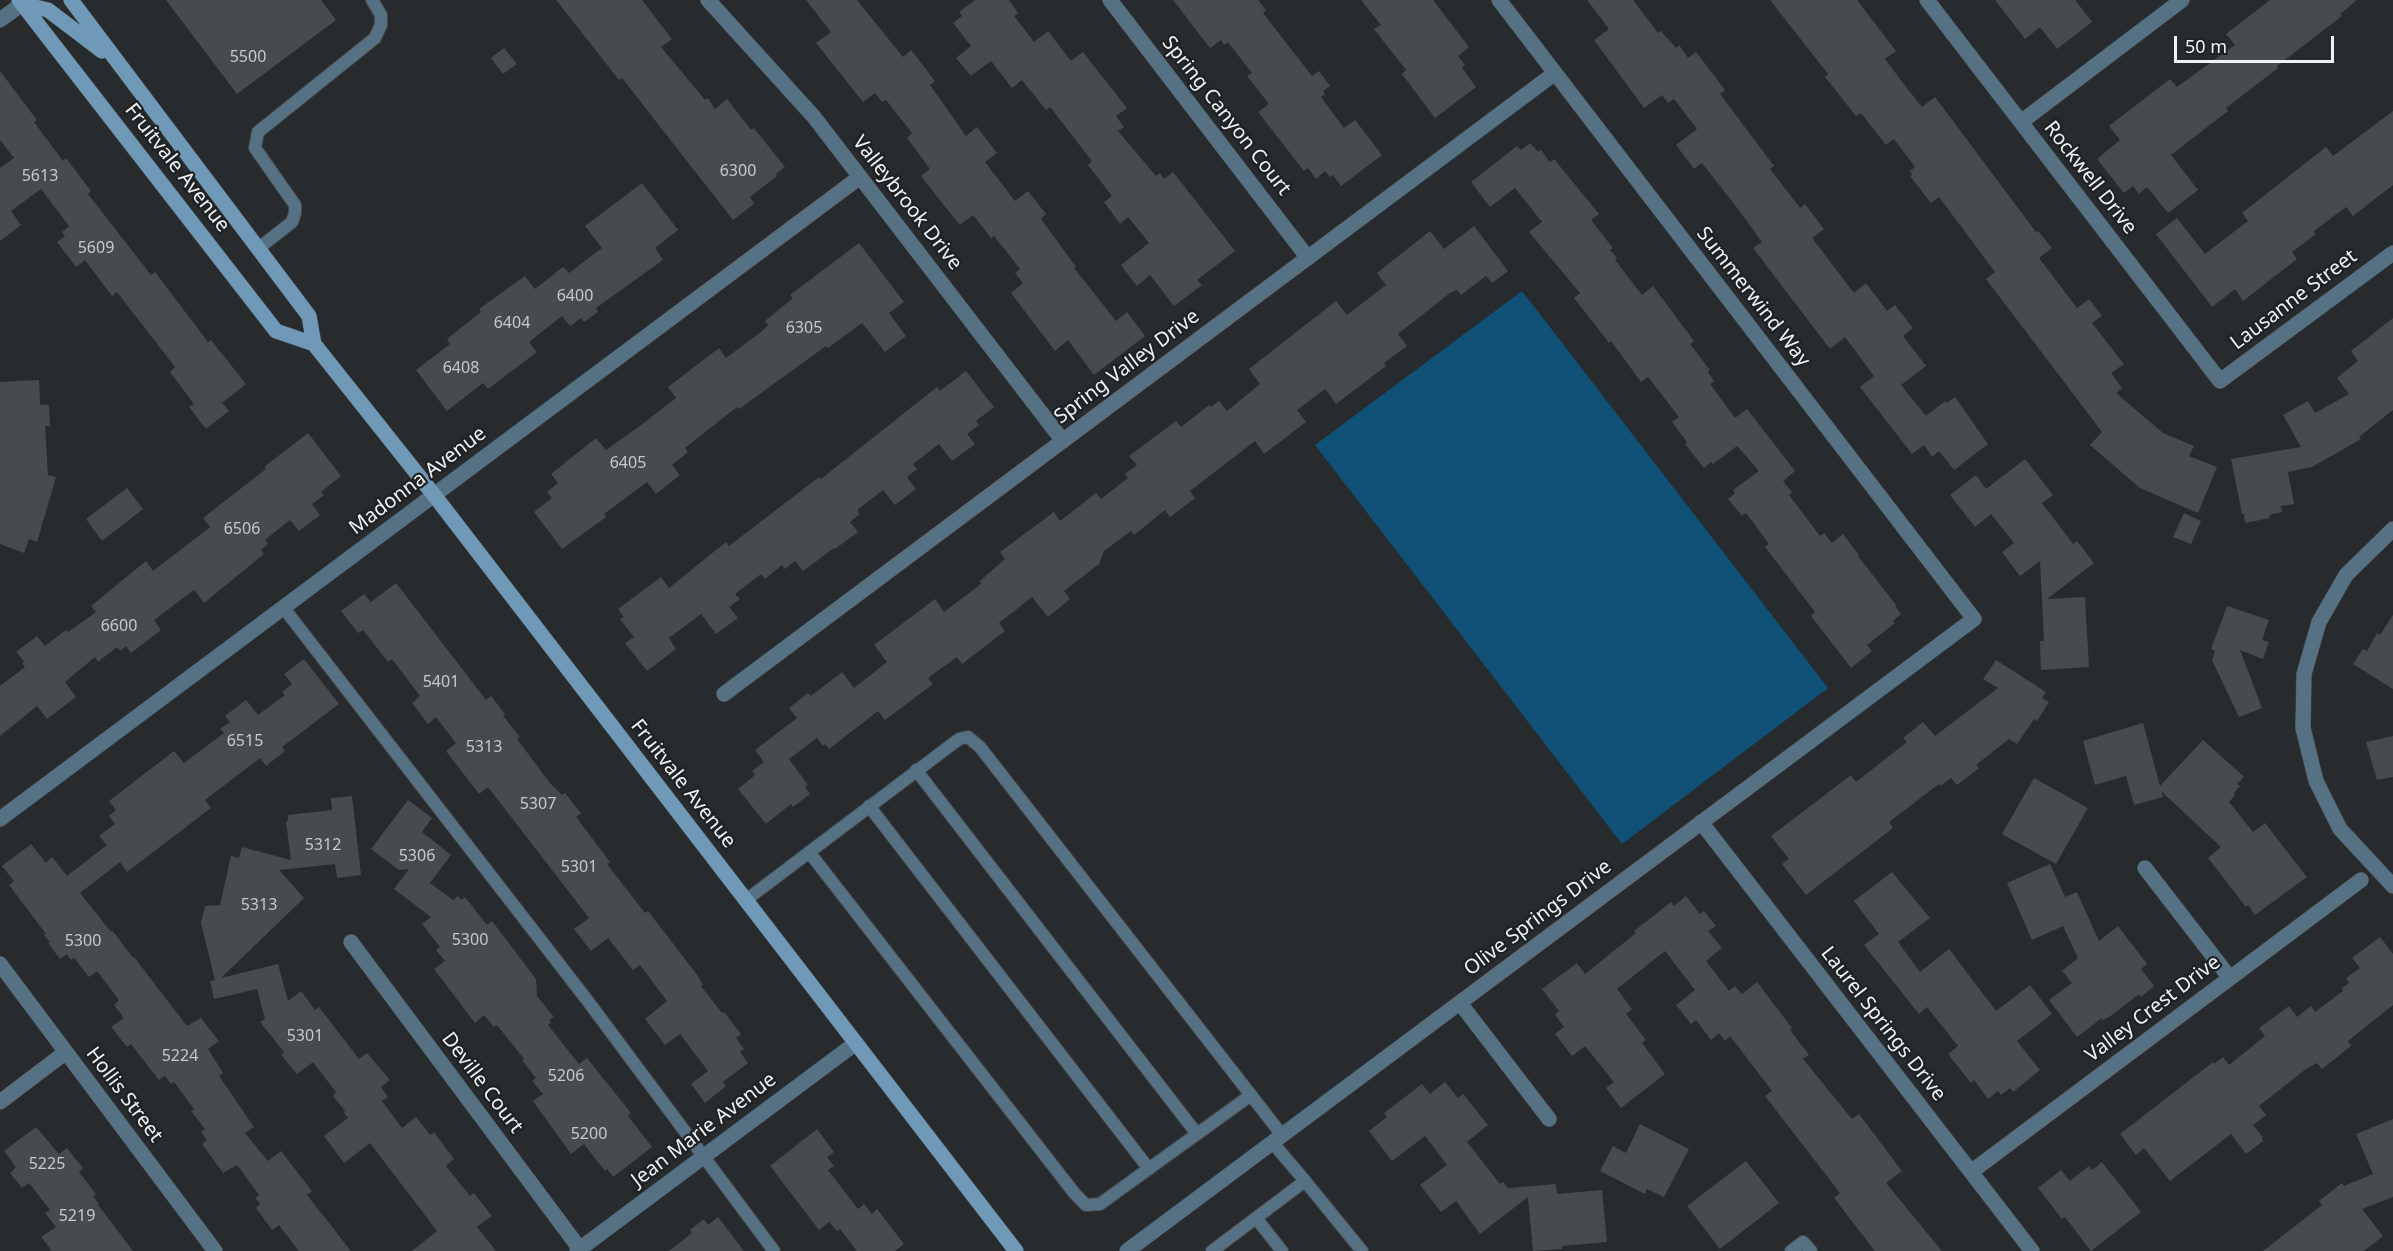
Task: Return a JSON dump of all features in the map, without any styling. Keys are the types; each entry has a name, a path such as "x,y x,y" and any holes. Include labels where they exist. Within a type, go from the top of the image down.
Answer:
{"main road":[{"name":"Fruitvale Avenue","path":"71,0 309,316 314,344 434,495 1016,1251"},
{"name":"Fruitvale Avenue","path":"20,2 276,331 314,344"},
{"path":"20,2 48,10 85,37 124,71"}],"street":[{"name":"Valleybrook Drive","path":"708,0 814,117 1063,441"},
{"name":"Spring Canyon Court","path":"1110,0 1308,258"},
{"name":"Summerwind Way","path":"1499,0 1974,619"},
{"name":"Rockwell Drive","path":"1927,0 2220,381"},
{"path":"2021,122 2182,0"},
{"path":"0,20 20,2"},
{"name":"Spring Valley Drive","path":"724,694 1556,74"},
{"name":"Madonna Avenue","path":"0,819 860,177"},
{"name":"Lausanne Street","path":"2220,381 2393,253"},
{"path":"2393,529 2346,575 2319,622 2304,674 2303,728 2316,781 2340,829 2393,885"},
{"name":"Olive Springs Drive","path":"1127,1251 1974,619"},
{"name":"Laurel Springs Drive","path":"1701,822 2032,1251"},
{"path":"2145,868 2230,978"},
{"name":"Valley Crest Drive","path":"1971,1172 2361,880"},
{"name":"Deville Court","path":"351,942 578,1250"},
{"name":"Hollis Street","path":"0,964 215,1251"},
{"path":"1460,1003 1549,1119"},
{"name":"Jean Marie Avenue","path":"578,1250 856,1042"},
{"path":"0,1102 66,1052"}],"lane":[{"path":"259,248 292,222 295,205 255,148 258,132 375,38 381,25 381,15 372,0"},
{"path":"283,607 587,1000 774,1251"},
{"path":"746,900 958,739 968,737 980,747 1251,1095 1305,1181 1362,1251"},
{"path":"916,770 1197,1134"},
{"path":"869,806 1149,1169"},
{"path":"808,852 1086,1204 1100,1204 1251,1095"},
{"path":"1212,1251 1305,1181"},
{"path":"1256,1218 1282,1251"},
{"path":"1791,1251 1803,1242 1811,1251"}],"shaded area":[{"path":"1522,291 1828,688 1622,844 1315,445"}],"building":[{"path":"166,0 321,0 336,20 237,94"},
{"path":"556,0 642,0 672,39 661,47 705,100 708,98 715,109 727,99 751,130 754,128 785,167 750,197 754,204 733,220 622,78 619,80"},
{"path":"806,0 857,0 903,57 911,50 935,81 930,85 966,136 977,127 997,153 985,162 1015,201 1028,191 1046,214 1041,219 1076,267 1074,268 1116,321 1127,312 1145,336 1094,375 1068,340 1055,351 1011,293 1023,283 1015,273 1020,269 994,236 991,238 973,215 960,225 938,198 921,176 930,169 907,138 912,133 886,100 882,102 875,93 863,102 816,43 831,32"},
{"path":"975,0 1009,0 1018,13 1014,16 1034,42 1048,31 1071,61 1083,52 1127,108 1116,116 1124,127 1118,131 1156,176 1160,173 1164,179 1173,172 1235,251 1197,280 1202,285 1174,306 1150,275 1137,286 1121,265 1149,243 1128,217 1120,224 1104,202 1112,196 1088,165 1092,161 1050,107 1046,110 1022,80 1012,88 991,61 971,76 956,58 971,46 953,23 962,16 959,12"},
{"path":"1173,0 1258,0 1266,10 1263,13 1312,76 1319,71 1330,86 1323,91 1325,94 1321,97 1344,128 1355,120 1382,155 1341,186 1333,175 1330,177 1325,171 1316,179 1308,168 1304,171 1258,112 1269,104 1247,76 1252,73 1228,42 1224,45 1221,40 1210,48"},
{"path":"1361,0 1433,0 1469,47 1458,56 1465,65 1462,68 1476,87 1435,118 1402,74 1406,70 1374,29 1381,25"},
{"path":"1587,0 1633,0 1658,33 1661,31 1676,48 1679,45 1688,58 1696,52 1725,90 1720,94 1774,166 1770,169 1800,208 1805,204 1824,229 1812,238 1854,293 1866,283 1887,311 1895,305 1913,328 1903,336 1926,366 1901,385 1926,416 1945,401 1947,403 1955,397 1988,444 1954,470 1939,451 1932,457 1924,445 1912,454 1860,387 1874,376 1845,337 1830,349 1753,248 1762,242 1741,213 1702,163 1694,169 1676,145 1697,129 1674,99 1668,103 1662,95 1644,108 1594,40 1609,29"},
{"path":"1770,0 1857,0 1896,51 1885,59 1906,87 1922,107 1935,97 2036,232 2038,231 2052,248 2039,258 2077,308 2089,299 2102,316 2092,323 2124,364 2111,373 2122,388 2116,393 2163,433 2194,446 2189,456 2217,467 2198,513 2140,488 2090,445 2102,432 1986,279 1995,272 1939,197 1931,203 1910,176 1912,175 1910,171 1915,167 1894,139 1886,145 1861,113 1856,116 1825,77 1828,74"},
{"path":"1995,0 2075,0 2092,22 2057,49 2040,27 2025,39"},
{"path":"2270,0 2357,0 2340,14 2342,16 2226,108 2228,111 2171,155 2198,190 2168,213 2147,187 2139,194 2133,186 2124,193 2097,159 2120,140 2109,126 2170,79 2177,87 2235,45 2226,34"},
{"path":"504,48 517,64 503,74 491,58"},
{"path":"0,71 37,120 34,122 63,161 66,158 91,191 88,194 151,275 155,272 208,342 211,340 246,384 222,403 229,411 206,429 189,407 194,404 170,372 175,367 117,292 112,296 85,260 76,267 57,242 65,236 62,232 69,226 41,189 11,211 21,225 0,241 0,168 14,158 0,140"},
{"path":"2393,111 2393,185 2353,216 2346,207 2314,231 2316,234 2292,252 2297,259 2243,301 2235,289 2212,307 2156,234 2177,218 2205,254 2248,221 2242,213 2326,147 2333,156"},
{"path":"1530,143 1538,152 1541,150 1550,162 1554,159 1599,214 1591,220 1613,248 1610,250 1617,258 1615,260 1642,295 1653,286 1694,341 1690,344 1710,370 1708,372 1714,381 1710,384 1735,418 1747,409 1795,471 1783,481 1792,492 1789,495 1820,536 1824,533 1832,543 1843,534 1896,605 1901,614 1893,621 1895,623 1867,645 1872,651 1851,668 1811,616 1815,612 1765,547 1769,544 1746,513 1742,516 1728,499 1735,493 1733,490 1759,471 1737,446 1704,468 1685,444 1687,442 1672,422 1679,417 1648,377 1641,382 1611,341 1609,343 1574,298 1580,293 1529,232 1542,222 1515,188 1490,207 1471,182 1517,146 1521,150"},
{"path":"642,183 678,230 655,248 663,260 596,308 598,312 584,322 581,318 570,326 562,316 529,342 537,352 488,389 483,383 447,411 416,370 450,344 447,339 481,312 479,309 525,276 535,289 563,267 569,273 602,248 585,226"},
{"path":"1474,226 1508,271 1492,283 1486,276 1461,295 1457,290 1450,293 1398,334 1407,346 1384,363 1386,366 1336,404 1325,389 1297,410 1306,422 1264,454 1255,441 1190,491 1195,498 1170,517 1165,510 1134,535 1131,531 1104,551 1099,564 1064,591 1070,599 1048,617 1032,597 999,623 1005,631 962,664 957,657 928,678 933,684 885,720 878,711 829,749 825,744 823,746 817,738 789,759 808,785 805,787 810,794 793,807 791,804 766,824 738,789 755,775 752,771 764,762 755,750 797,718 789,708 808,693 811,696 842,672 854,688 887,662 874,645 935,599 944,612 981,584 980,581 1005,559 1000,552 1054,512 1060,521 1096,493 1101,499 1128,478 1125,474 1137,465 1129,456 1176,421 1181,427 1209,405 1211,407 1219,401 1227,411 1260,384 1249,369 1336,301 1347,315 1386,285 1377,273 1430,231 1444,249"},
{"path":"859,243 904,302 889,313 906,336 885,352 862,323 739,409 737,407 685,448 688,452 672,465 680,475 656,494 647,482 604,514 606,517 562,549 534,512 552,498 547,492 558,483 551,474 596,438 606,450 641,425 676,398 668,387 719,348 726,358 761,332 768,325 765,321 793,298 790,295"},
{"path":"2393,318 2393,410 2359,437 2361,439 2312,467 2288,472 2294,504 2281,506 2282,512 2269,515 2270,518 2245,523 2231,459 2301,447 2283,415 2308,401 2315,413 2349,394 2337,378 2358,361 2351,351"},
{"path":"966,371 994,407 976,421 979,425 967,434 975,444 952,461 939,444 913,464 917,469 907,477 916,489 895,505 883,490 857,510 860,514 850,522 858,532 803,571 795,561 785,569 782,565 765,579 761,574 735,594 740,599 729,607 738,618 716,634 701,614 669,638 676,649 647,671 625,643 634,637 620,619 624,617 618,609 661,577 669,588 726,542 729,546 819,477 821,479 937,387 940,391"},
{"path":"39,380 40,405 49,405 50,426 45,426 48,475 56,477 37,542 29,539 24,553 0,544 0,382"},
{"path":"308,433 341,476 321,492 324,495 312,504 320,515 299,531 290,520 265,540 268,544 261,550 264,554 204,603 194,590 154,620 161,630 131,653 126,646 120,651 117,647 98,662 95,657 65,682 76,697 47,719 37,706 0,736 0,686 25,667 22,663 24,661 16,652 37,636 45,646 66,630 68,632 96,612 91,606 146,561 153,571 210,527 203,518"},
{"path":"2025,459 2053,495 2042,503 2073,544 2077,541 2094,563 2047,599 2085,597 2089,667 2041,670 2040,641 2044,641 2040,561 2020,576 2002,552 2014,543 1991,514 1975,527 1950,495 1976,475 1986,489"},
{"path":"127,488 143,509 102,541 86,519"},
{"path":"2184,513 2201,521 2191,544 2173,537"},
{"path":"396,583 486,700 491,696 505,714 503,716 520,737 517,739 550,783 562,795 565,793 581,813 576,817 610,862 607,864 645,913 648,911 698,976 703,985 701,986 741,1034 736,1038 744,1049 740,1052 748,1063 723,1082 726,1086 705,1103 691,1084 708,1071 680,1034 665,1045 645,1019 667,1001 640,965 633,970 608,938 591,951 574,929 589,918 488,787 479,794 446,751 456,743 436,717 428,724 412,703 420,696 392,659 388,662 363,630 358,633 341,611 364,594 371,602"},
{"path":"2227,606 2269,620 2262,640 2269,642 2263,659 2240,650 2262,708 2239,717 2212,660 2215,651 2211,649"},
{"path":"2393,615 2393,689 2353,664 2363,649 2367,651 2377,633 2380,635"},
{"path":"304,659 339,704 282,747 285,751 266,766 260,758 205,800 211,808 127,872 120,862 80,893 134,957 187,1026 201,1018 219,1041 208,1049 223,1073 219,1076 254,1127 245,1133 268,1161 281,1151 312,1191 307,1195 351,1251 299,1251 279,1225 272,1230 256,1208 260,1204 255,1198 259,1195 237,1165 223,1173 202,1144 207,1140 201,1132 205,1129 191,1111 194,1109 174,1082 171,1084 165,1076 159,1080 131,1044 127,1047 111,1027 124,1018 114,1005 119,1000 97,971 89,977 74,958 71,960 67,954 60,959 48,943 50,942 44,935 46,934 9,885 14,881 2,866 31,844 46,863 52,857 67,876 107,845 99,836 115,824 109,816 116,810 109,801 174,751 184,763 224,733 220,729 230,722 225,716 246,700 258,715 285,695 282,692 292,684 284,674"},
{"path":"1996,660 2046,692 2042,698 2049,702 2037,721 2034,719 2017,744 2009,739 1976,765 1979,768 1957,785 1951,778 1940,786 1939,784 1889,822 1893,828 1806,895 1782,864 1789,859 1771,836 1851,775 1856,782 1907,742 1903,738 1923,722 1935,736 1998,688 1983,679"},
{"path":"2143,723 2160,786 2203,740 2244,777 2237,784 2240,786 2229,802 2253,832 2265,823 2307,877 2255,915 2248,905 2246,907 2208,858 2221,847 2161,791 2163,797 2134,805 2126,776 2095,785 2083,741"},
{"path":"2393,736 2393,777 2377,780 2366,742"},
{"path":"2034,778 2088,808 2056,864 2002,834"},
{"path":"352,796 361,875 337,878 335,864 279,870 304,898 221,978 278,964 288,1001 301,991 315,1010 319,1007 359,1059 367,1053 390,1080 381,1087 388,1097 382,1101 402,1128 416,1117 430,1135 434,1132 454,1159 446,1166 470,1196 474,1193 492,1216 477,1227 496,1251 412,1251 437,1231 370,1143 344,1163 324,1136 348,1118 333,1096 336,1092 313,1062 297,1074 281,1055 284,1052 260,1022 265,1019 257,989 214,999 210,981 215,980 201,923 205,906 220,905 231,856 239,858 242,847 291,860 286,821 288,821 288,815 332,810 331,798"},
{"path":"408,800 432,818 422,832 451,855 430,883 453,900 458,896 461,900 465,897 487,925 492,921 536,979 537,996 554,1017 549,1020 551,1023 548,1025 579,1064 587,1058 631,1113 628,1116 652,1147 613,1177 607,1169 605,1171 584,1144 571,1154 533,1101 543,1094 532,1081 536,1078 522,1060 524,1059 497,1025 494,1027 484,1015 475,1023 434,969 445,961 436,950 440,947 422,924 431,917 394,889 409,869 399,870 371,849"},
{"path":"2050,864 2065,897 2077,892 2099,941 2118,926 2147,964 2141,969 2154,986 2141,997 2139,994 2112,1015 2103,1020 2102,1018 2077,1037 2049,1000 2072,983 2062,971 2078,958 2063,926 2032,940 2007,883"},
{"path":"1892,872 1930,918 1898,942 1920,972 1949,949 1996,1011 2030,985 2052,1014 2017,1041 2040,1070 2013,1092 2010,1088 2001,1095 1998,1091 1988,1099 1974,1080 1971,1083 1948,1054 1958,1046 1927,1007 1919,1014 1864,945 1879,934 1854,901"},
{"path":"1686,896 1700,914 1704,911 1716,926 1708,931 1722,948 1706,961 1729,991 1735,986 1742,994 1757,982 1792,1028 1790,1030 1809,1055 1803,1059 1852,1119 1859,1114 1902,1171 1886,1183 1942,1251 1875,1251 1834,1198 1840,1193 1765,1096 1772,1091 1730,1036 1725,1041 1719,1033 1711,1040 1696,1020 1691,1024 1676,1005 1695,990 1665,951 1617,989 1632,1009 1626,1014 1646,1040 1642,1043 1665,1074 1621,1108 1606,1088 1614,1082 1585,1046 1572,1056 1555,1034 1564,1027 1555,1015 1559,1011 1542,989 1577,963 1585,974 1671,902 1674,906"},
{"path":"2380,937 2393,954 2393,1005 2348,1041 2351,1046 2322,1069 2317,1063 2306,1069 2259,1106 2266,1115 2253,1125 2263,1137 2263,1141 2246,1154 2231,1134 2170,1181 2144,1148 2136,1155 2120,1134 2213,1062 2214,1064 2223,1057 2229,1065 2265,1036 2259,1028 2289,1006 2297,1017 2311,1006 2315,1012 2343,991 2342,988 2349,983 2346,978 2360,968 2352,958"},
{"path":"1445,1082 1458,1098 1463,1094 1488,1125 1467,1142 1500,1184 1503,1182 1508,1188 1556,1184 1557,1194 1602,1190 1607,1242 1533,1251 1528,1197 1480,1234 1456,1201 1441,1212 1420,1185 1447,1165 1425,1136 1392,1161 1369,1131 1387,1117 1384,1113 1422,1084 1430,1094"},
{"path":"2393,1119 2393,1197 2362,1209 2383,1236 2364,1251 2263,1251 2322,1205 2319,1201 2342,1183 2344,1186 2373,1174 2356,1134"},
{"path":"1640,1124 1689,1149 1664,1197 1647,1189 1645,1194 1600,1171 1613,1146 1626,1153"},
{"path":"36,1127 59,1154 67,1148 83,1168 79,1172 96,1194 93,1196 98,1205 133,1251 52,1251 41,1237 56,1227 45,1213 50,1210 29,1183 22,1188 10,1173 16,1167 4,1151"},
{"path":"817,1129 834,1152 827,1157 834,1166 828,1170 858,1209 864,1204 872,1214 877,1209 904,1244 895,1251 857,1251 840,1229 837,1231 829,1222 819,1230 770,1166"},
{"path":"1746,1161 1779,1203 1720,1249 1687,1206"},
{"path":"2102,1162 2141,1212 2091,1251 2065,1217 2062,1219 2038,1188 2061,1170 2070,1181 2089,1166 2092,1170"},
{"path":"718,1217 744,1251 669,1251 692,1233 690,1230 704,1219 708,1225"}]}
